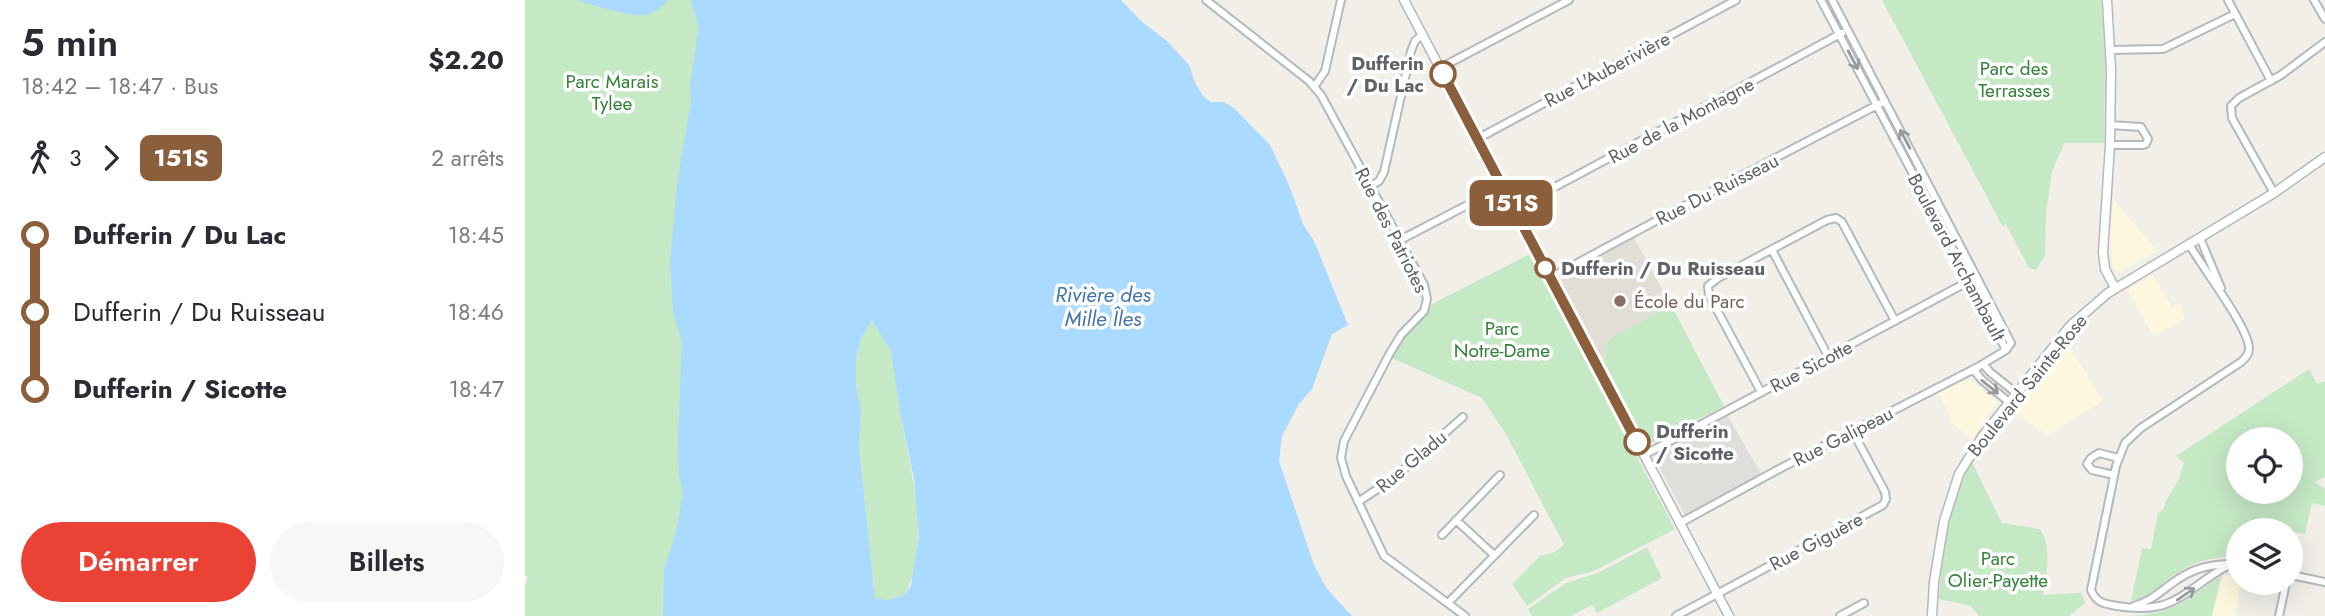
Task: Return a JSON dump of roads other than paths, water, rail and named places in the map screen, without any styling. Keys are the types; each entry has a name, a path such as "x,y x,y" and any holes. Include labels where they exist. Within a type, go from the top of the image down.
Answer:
{"street":[{"name":"Rue des Patriotes","path":"1206,0 1314,87 1326,103 1424,285 1426,303 1419,319 1396,343 1344,441 1341,461 1384,557 1465,616"},
{"path":"1314,87 1327,66 1341,0"},
{"path":"1403,0 1729,616"},
{"path":"1440,68 1569,0"},
{"name":"Rue L'Auberivière","path":"1477,139 1736,0"},
{"name":"Boulevard Archambault","path":"1821,0 2006,350 2011,341 1832,0"},
{"path":"2107,0 2111,51 2110,125 2103,252 2105,269 2115,288"},
{"path":"2228,0 2271,81"},
{"path":"2314,0 2325,19"},
{"path":"2111,51 2155,51 2167,48 2235,14"},
{"name":"Rue de la Montagne","path":"1514,209 1847,30"},
{"path":"1371,186 1381,179 1384,172 1411,49 1422,35"},
{"path":"2274,193 2231,113 2232,104 2294,66 2325,42"},
{"name":"Rue Du Ruisseau","path":"1550,278 1885,101"},
{"path":"2109,145 2143,145 2148,141 2146,132 2141,127 2110,125"},
{"name":"Boulevard Sainte-Rose","path":"1932,616 1934,582 1952,491 1970,454 2073,322 2115,288 2274,193 2325,157"},
{"path":"1917,184 1926,179"},
{"path":"1400,240 1502,187"},
{"path":"1761,392 1709,295 1709,284 1718,278 1828,220 1839,219 1895,321"},
{"path":"2200,238 2224,296 2247,339 2248,355 2237,366 2137,431 2125,443 2118,458 2091,588 2098,601 2149,609 2188,594 2214,573 2226,568"},
{"path":"2189,244 2224,296"},
{"path":"1772,250 1828,356"},
{"name":"Rue Sicotte","path":"1644,455 1978,276"},
{"name":"Rue Galipeau","path":"1680,523 2006,350"},
{"name":"Boulevard Archambault","path":"1983,364 2016,393"},
{"path":"1973,369 2009,402"},
{"name":"Rue Gladu","path":"1358,502 1394,478 1463,417"},
{"name":"Rue Giguère","path":"1676,616 1885,503 1885,492 1853,432"},
{"path":"2115,475 2090,469 2087,464 2099,453 2118,458"},
{"path":"1441,535 1500,475"},
{"path":"1448,603 1534,515"},
{"path":"1456,520 1494,555"},
{"path":"2128,607 2147,602 2198,568 2226,564"},
{"path":"2303,577 2325,582"},
{"path":"2279,616 2283,595"},
{"path":"1840,616 1864,603"}],"water":[{"path":"577,0 669,0 655,11 638,15"},
{"name":"Rivière des Mille Îles","path":"691,0 1121,0 1141,21 1167,41 1189,65 1203,96 1211,102 1224,102 1234,108 1270,145 1289,185 1303,224 1314,241 1348,325 1332,334 1312,389 1299,404 1282,436 1279,461 1314,565 1327,589 1352,616 663,616 664,570 676,533 683,493 679,474 678,440 682,341 673,313 670,261 678,177 691,102 690,84 699,27","holes":["872,320 891,351 914,479 919,538 911,585 904,595 888,600 875,598 859,447 861,410 856,386 856,358 861,339"]}],"place":[{"name":"Dufferin / Du Lac","path":"1443,74"},
{"name":"Dufferin / Du Ruisseau","path":"1545,268"},
{"name":"École du Parc","path":"1620,301"},
{"name":"Dufferin / Sicotte","path":"1637,442"}],"park label":[{"name":"Parc des Terrasses","path":"2014,79"},
{"name":"Parc Marais Tylee","path":"612,92"},
{"name":"Parc Notre-Dame","path":"1502,339"},
{"name":"Parc Olier-Payette","path":"1998,569"}]}
